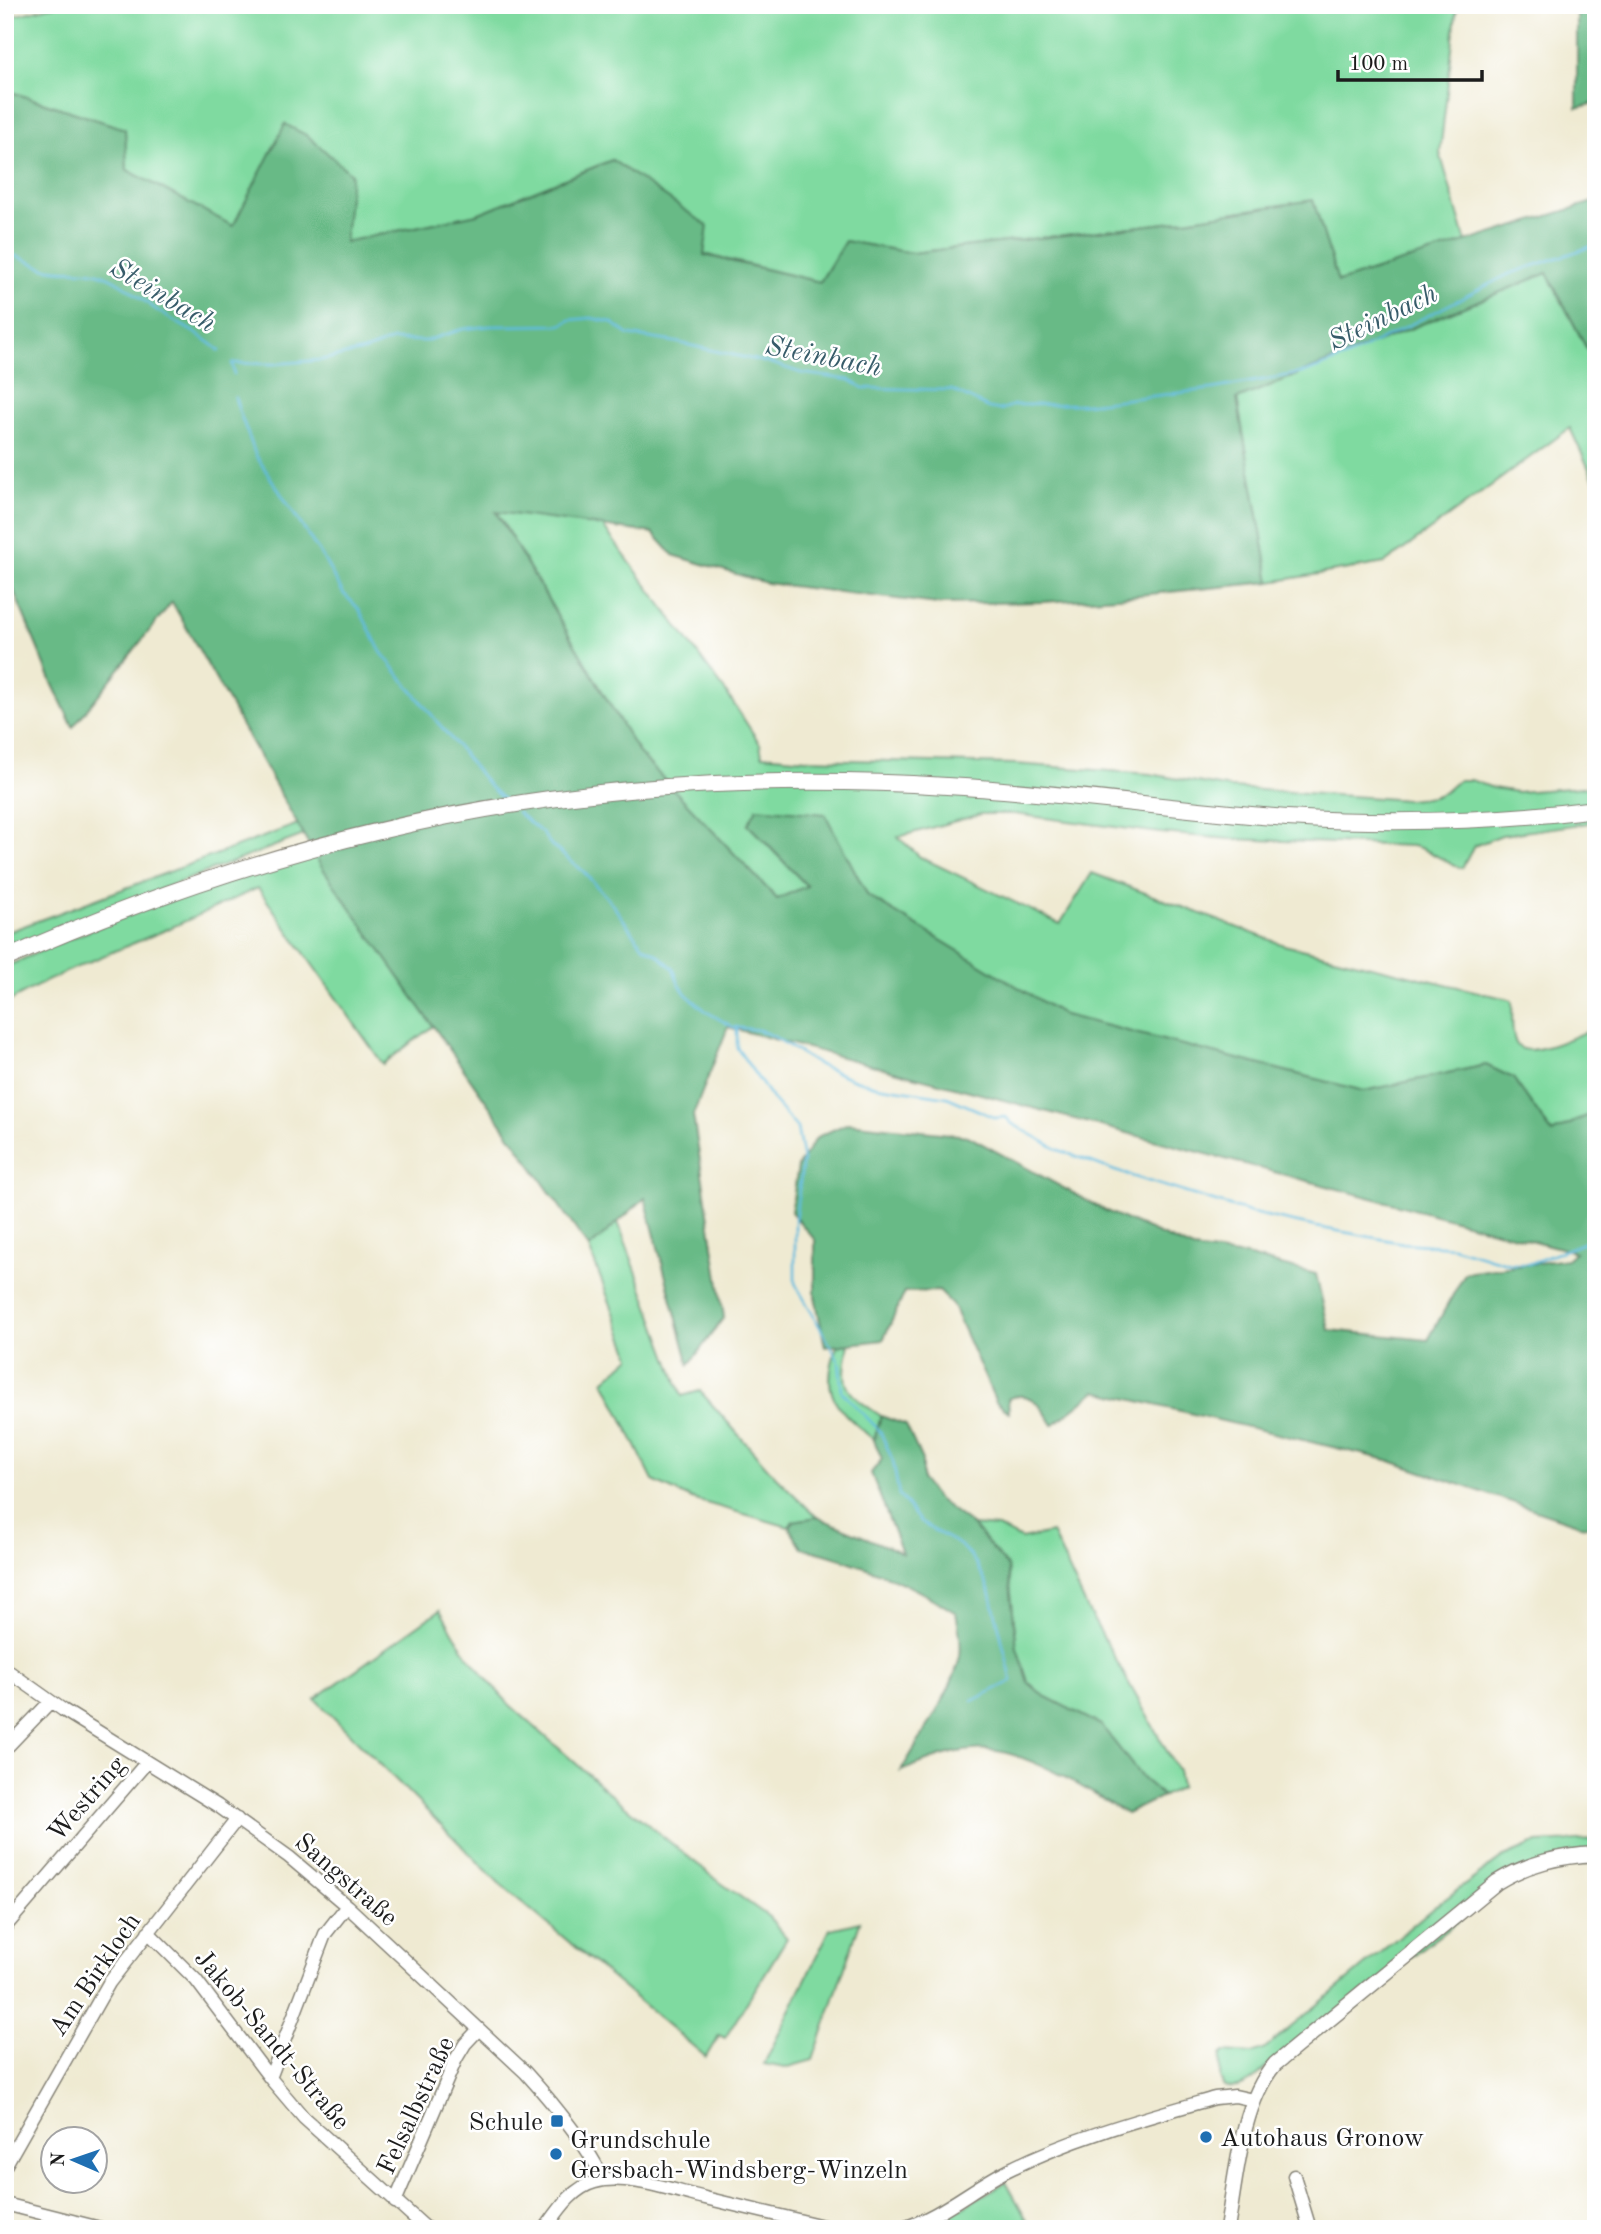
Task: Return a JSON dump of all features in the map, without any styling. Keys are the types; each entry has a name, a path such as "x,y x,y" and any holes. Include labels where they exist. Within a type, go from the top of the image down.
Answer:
{"main road":[{"path":"5,959 132,907 291,855 421,823 548,799 706,784 803,781 951,786 1285,818 1348,820 1504,819 1596,809"}],"street":[{"name":"Sangstraße","path":"8,1671 50,1702 237,1819 310,1874 479,2029 540,2089 597,2165 604,2180"},
{"path":"5,1749 50,1702"},
{"name":"Westring","path":"5,1927 147,1762"},
{"name":"Am Birkloch","path":"5,2166 109,1983 237,1819"},
{"path":"1227,2229 1253,2100 1263,2079 1282,2058 1489,1887 1518,1870 1538,1863 1568,1856 1596,1854"},
{"path":"270,2078 320,1944 330,1926 347,1906"},
{"name":"Jakob-Sandt-Straße","path":"148,1932 196,1980 270,2078 317,2131 427,2229"},
{"name":"Felsalbstraße","path":"395,2202 456,2059 479,2029"},
{"path":"900,2229 931,2216 1007,2170 1083,2138 1215,2098 1235,2096 1253,2100"},
{"path":"1294,2176 1310,2229"},
{"path":"545,2229 572,2195 589,2184 604,2180 649,2185 836,2229"},
{"path":"5,2204 104,2229"}],"green space":[{"path":"57,5 1457,5 1440,153 1466,242 1338,282 1313,200 1166,223 912,253 845,241 820,282 704,254 612,160 477,214 345,242 286,124 234,227 127,170 125,129 5,90 5,18"},
{"path":"1577,5 1596,5 1596,103 1577,108"},
{"path":"5,90 125,129 127,170 233,226 285,124 308,136 351,174 345,242 477,214 612,160 708,226 704,255 820,282 845,241 912,253 1166,223 1313,200 1338,282 1596,201 1596,353 1591,356 1547,273 1237,399 1270,582 1043,602 938,604 766,583 673,555 653,533 496,512 638,752 777,899 807,886 748,824 757,808 825,814 868,896 1064,1015 1364,1091 1486,1065 1513,1078 1552,1133 1596,1111 1596,1527 1580,1525 1387,1460 1096,1391 1053,1425 1040,1406 1023,1396 1008,1399 1009,1412 996,1402 952,1304 939,1291 905,1292 883,1340 825,1347 815,1296 815,1240 791,1212 798,1166 817,1137 848,1123 968,1136 1104,1210 1193,1249 1246,1256 1316,1274 1329,1330 1428,1340 1465,1273 1567,1259 1575,1252 728,1027 693,1115 724,1317 689,1365 645,1198 589,1248 321,866 172,602 73,727 5,570"},
{"path":"1547,273 1590,355 1596,353 1596,484 1570,428 1385,563 1270,582 1237,399"},
{"path":"496,511 602,525 726,692 760,744 762,755 807,759 1015,764 1150,774 1231,788 1408,800 1433,797 1445,792 1459,780 1471,780 1493,788 1517,792 1596,786 1596,822 1502,835 1474,846 1462,868 1412,846 1230,839 1014,814 981,814 898,837 920,857 1060,924 1092,873 1284,945 1512,1000 1513,1035 1517,1045 1523,1049 1543,1048 1596,1027 1596,1111 1552,1133 1513,1078 1486,1065 1364,1091 1064,1015 868,896 824,814 748,825 807,886 777,899 638,752"},
{"path":"298,824 304,835 64,926 5,953 5,933"},
{"path":"314,855 433,1026 383,1064 258,888 66,972 5,1004 5,967 80,934 157,905"},
{"path":"618,1222 682,1396 700,1391 774,1475 817,1517 794,1521 789,1527 692,1499 653,1481 604,1381 631,1357 589,1248"},
{"path":"849,1344 845,1371 848,1388 860,1401 881,1416 874,1440 841,1410 831,1390 832,1363 837,1346"},
{"path":"881,1416 906,1425 922,1460 922,1480 936,1498 972,1525 1008,1567 1017,1648 1028,1682 1044,1696 1101,1725 1143,1779 1163,1796 1126,1814 1053,1771 992,1750 954,1753 901,1771 943,1700 956,1670 961,1645 956,1613 882,1574 802,1548 789,1527 793,1521 817,1517 902,1553 871,1473 882,1459 874,1440"},
{"path":"972,1525 998,1527 1021,1539 1052,1533 1087,1608 1178,1771 1181,1787 1163,1796 1143,1779 1101,1725 1044,1696 1028,1682 1017,1648 1008,1567"},
{"path":"440,1610 465,1652 510,1705 615,1798 721,1883 769,1917 787,1938 725,2038 719,2035 706,2057 500,1884 315,1699"},
{"path":"1596,1840 1596,1862 1545,1869 1509,1883 1270,2063 1250,2082 1238,2087 1224,2087 1220,2078 1221,2055 1224,2052 1252,2054 1265,2049 1433,1908 1502,1858 1537,1843"},
{"path":"860,1922 813,2060 785,2068 764,2064 830,1929"},
{"path":"1006,2182 1032,2229 933,2229 931,2225"}],"waterway":[{"name":"Steinbach","path":"234,374 232,363 274,364 321,360 364,351 393,340 425,341 463,329 561,325 570,320 591,318 611,322 629,335 675,342 774,364 801,373 850,380 863,388 952,390 989,408 1000,410 1014,405 1085,404 1212,389 1307,372 1349,356 1509,274 1596,245"},
{"name":"Steinbach","path":"5,253 45,268 107,276 220,351"},
{"path":"235,397 255,454 343,593 359,609 381,652 490,787 504,800"},
{"path":"517,812 583,871 609,900 643,946 673,968 686,994 707,1012 733,1027 759,1030 773,1036 817,1064 855,1080 947,1097 996,1118 1006,1117 1011,1123 1059,1150 1115,1171 1252,1213 1316,1227 1403,1243 1453,1247 1510,1264 1529,1264 1596,1238"},
{"path":"737,1027 737,1048 775,1103 797,1128 803,1160 795,1219 795,1283 839,1361 842,1392 880,1431 893,1461 899,1495 921,1523 960,1545 976,1563 990,1591 1012,1681 972,1701"}],"place":[{"name":"Schule","path":"557,2121"},
{"name":"Autohaus Gronow","path":"1206,2137"},
{"name":"Grundschule Gersbach-Windsberg-Winzeln","path":"556,2154"}]}
